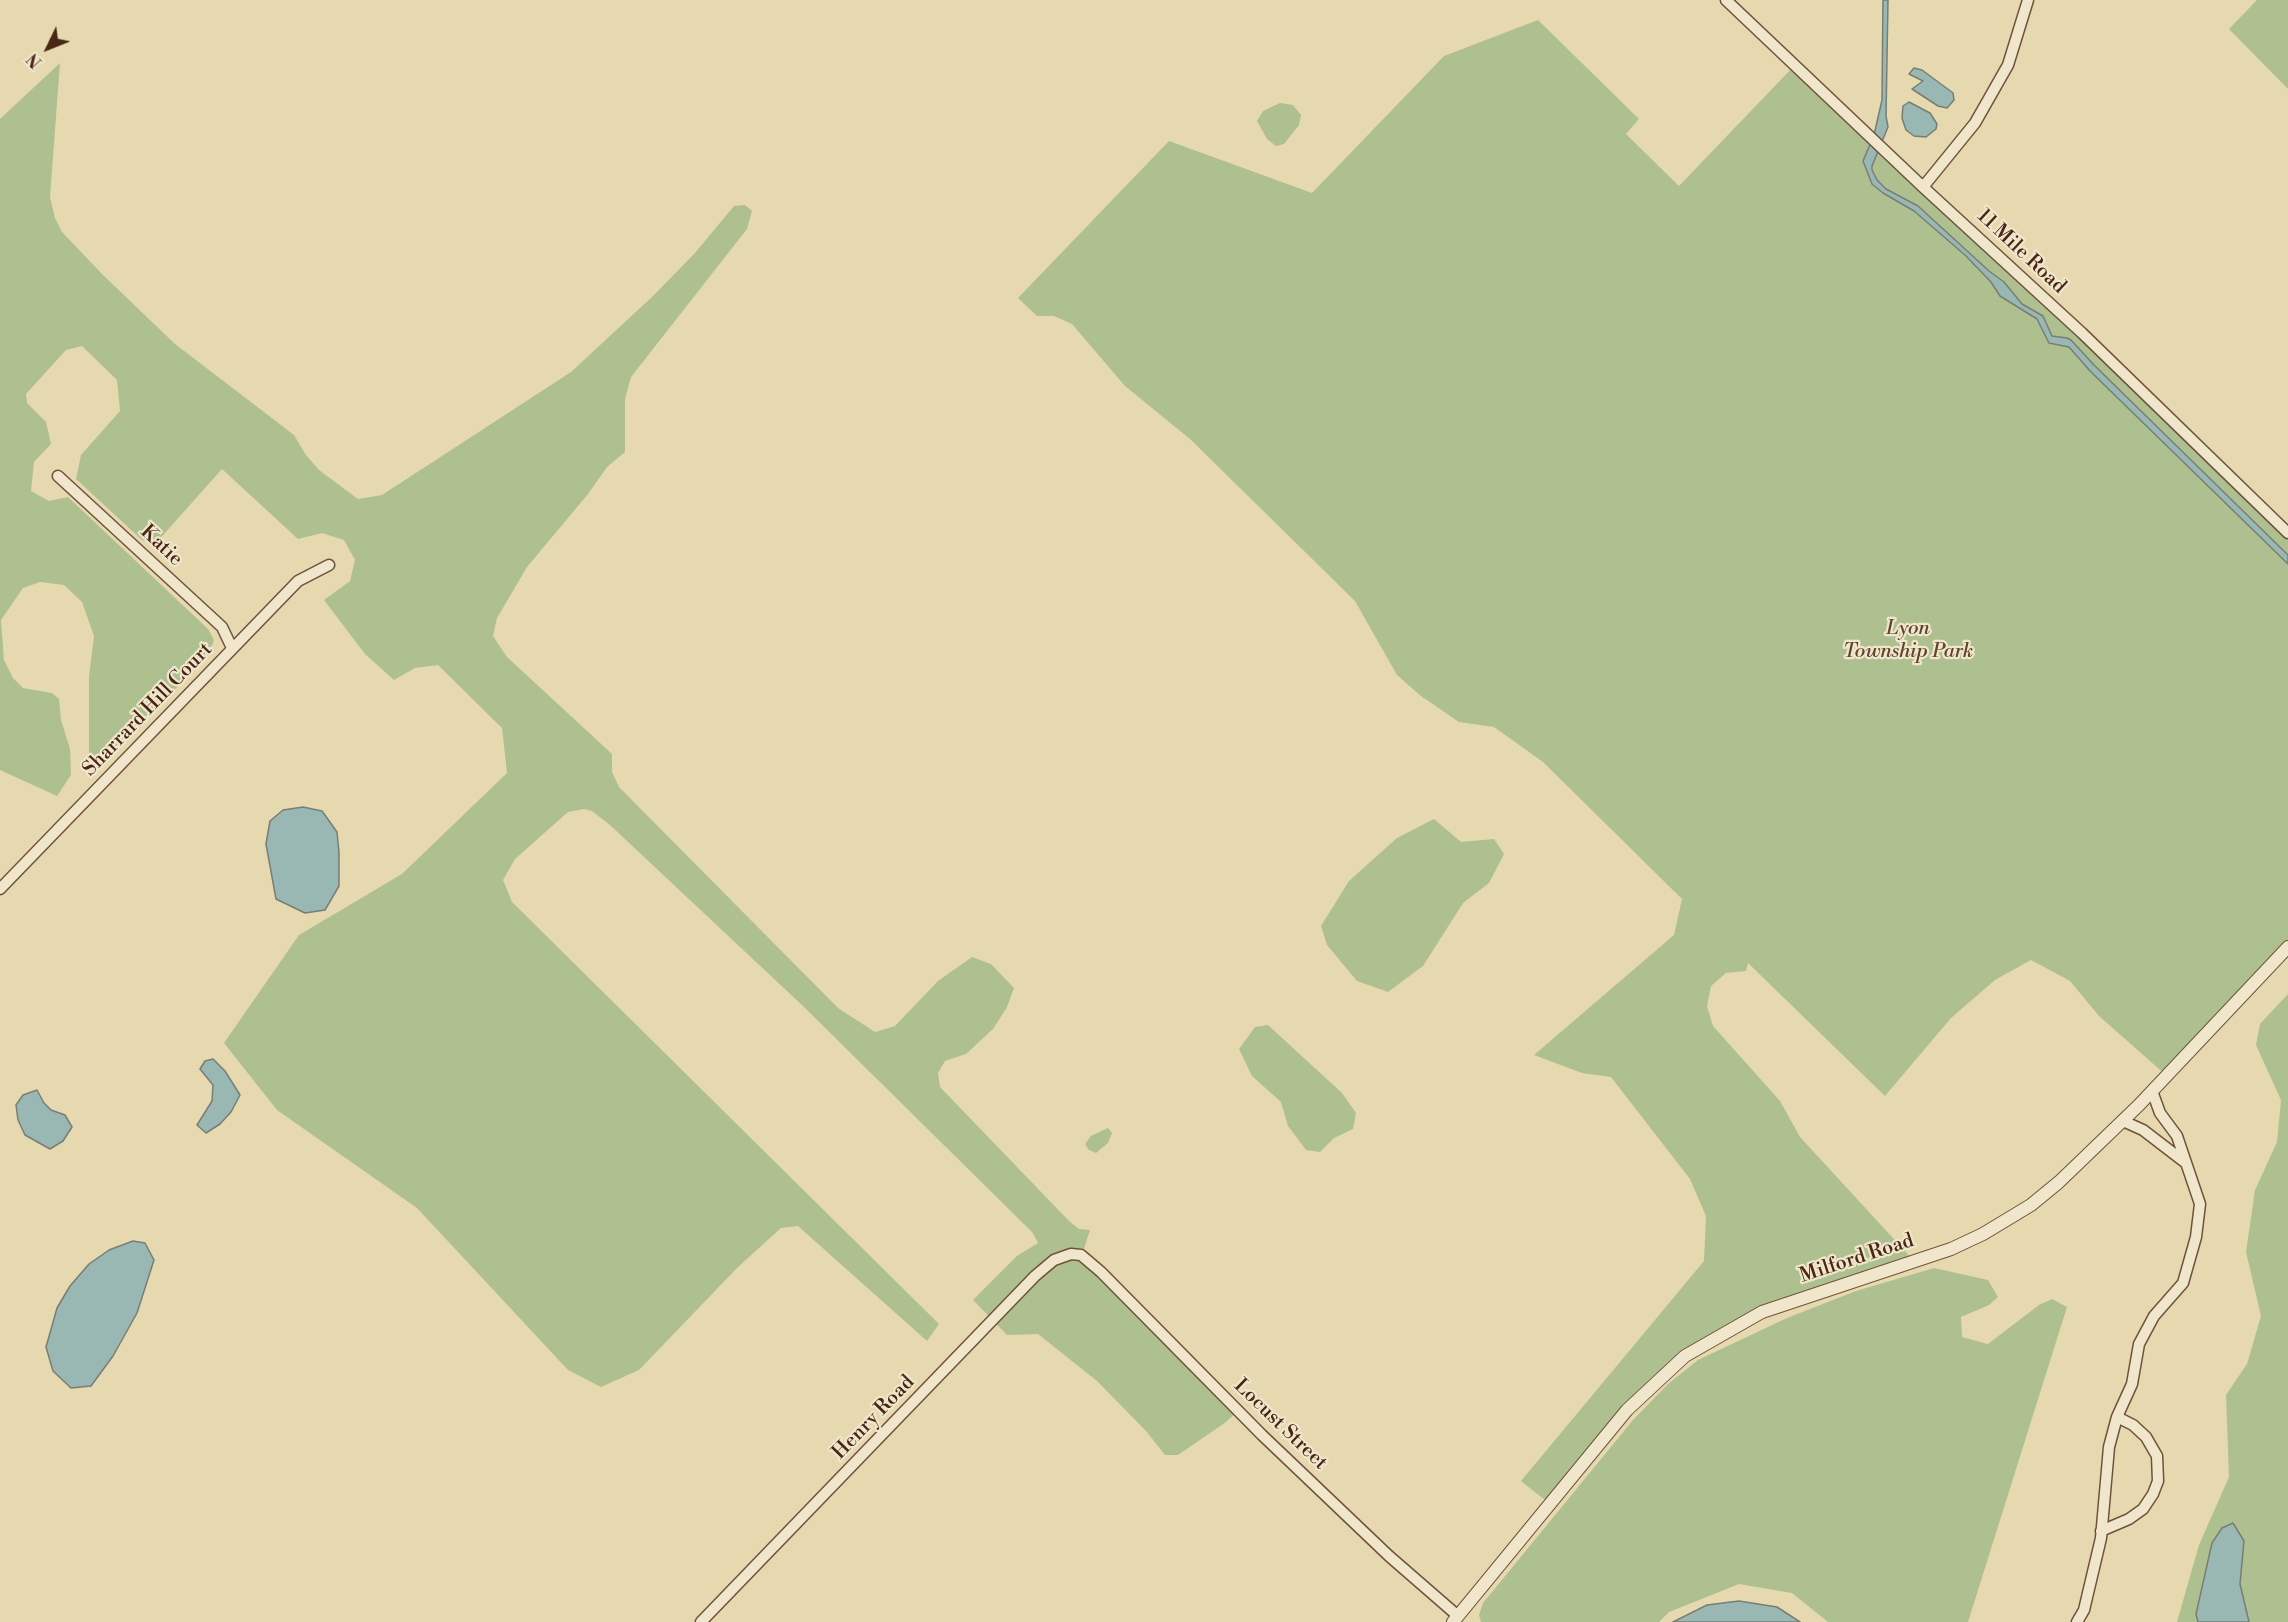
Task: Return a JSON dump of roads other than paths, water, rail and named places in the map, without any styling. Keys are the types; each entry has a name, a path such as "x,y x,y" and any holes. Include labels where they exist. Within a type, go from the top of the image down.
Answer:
{"street":[{"name":"11 Mile Road","path":"1726,0 1923,187 2082,333 2288,533"},
{"path":"1923,187 1975,123 2008,65 2028,0"},
{"name":"Katie","path":"58,476 222,627 232,648"},
{"name":"Sharrard Hill Court","path":"0,889 298,581 329,565"},
{"name":"Milford Road","path":"1455,1619 1627,1410 1685,1356 1762,1312 1952,1250 2031,1204 2060,1182 2123,1121 2288,947"},
{"path":"2077,1622 2084,1610 2101,1530 2109,1447 2117,1417 2132,1384 2139,1344 2154,1316 2183,1283 2196,1237 2200,1204 2177,1136 2160,1113 2152,1091"},
{"path":"2123,1121 2143,1130 2186,1164"},
{"name":"Locust Street","path":"1081,1255 1262,1435 1455,1619"},
{"name":"Henry Road","path":"701,1622 1035,1276 1063,1256 1081,1255"},
{"path":"2101,1530 2129,1519 2143,1509 2153,1494 2158,1480 2157,1456 2146,1437 2133,1425 2117,1417"}],"water":[{"path":"1883,0 1888,0 1886,116 1888,127 1872,166 1877,180 1886,189 1918,206 2004,282 2022,304 2043,316 2052,336 2071,340 2288,555 2288,564 2090,371 2069,347 2049,343 2037,319 2000,296 1991,282 1965,255 1914,211 1872,184 1863,161 1874,135 1882,100"},
{"path":"1914,68 1922,70 1953,93 1954,100 1947,108 1938,106 1912,89 1923,81 1909,74"},
{"path":"1909,102 1930,113 1937,124 1936,129 1926,137 1914,136 1906,130 1902,118 1903,106"},
{"path":"303,807 322,811 337,832 339,852 339,886 325,910 305,913 276,899 266,844 270,821 283,810"},
{"path":"213,1059 225,1071 240,1095 231,1112 220,1124 206,1133 197,1125 212,1101 213,1085 200,1069 205,1061"},
{"path":"37,1090 44,1103 51,1110 65,1115 72,1127 63,1141 50,1149 25,1135 18,1120 16,1105 23,1095"},
{"path":"133,1241 145,1243 154,1260 137,1313 113,1356 91,1386 71,1388 53,1371 46,1347 57,1308 70,1286 89,1264 109,1250"},
{"path":"2233,1523 2244,1541 2240,1584 2249,1622 2198,1622 2196,1614 2212,1543 2222,1528"},
{"path":"1739,1601 1777,1607 1800,1622 1673,1622 1707,1605"}],"park label":[{"name":"Lyon Township Park","path":"1908,640"}]}
